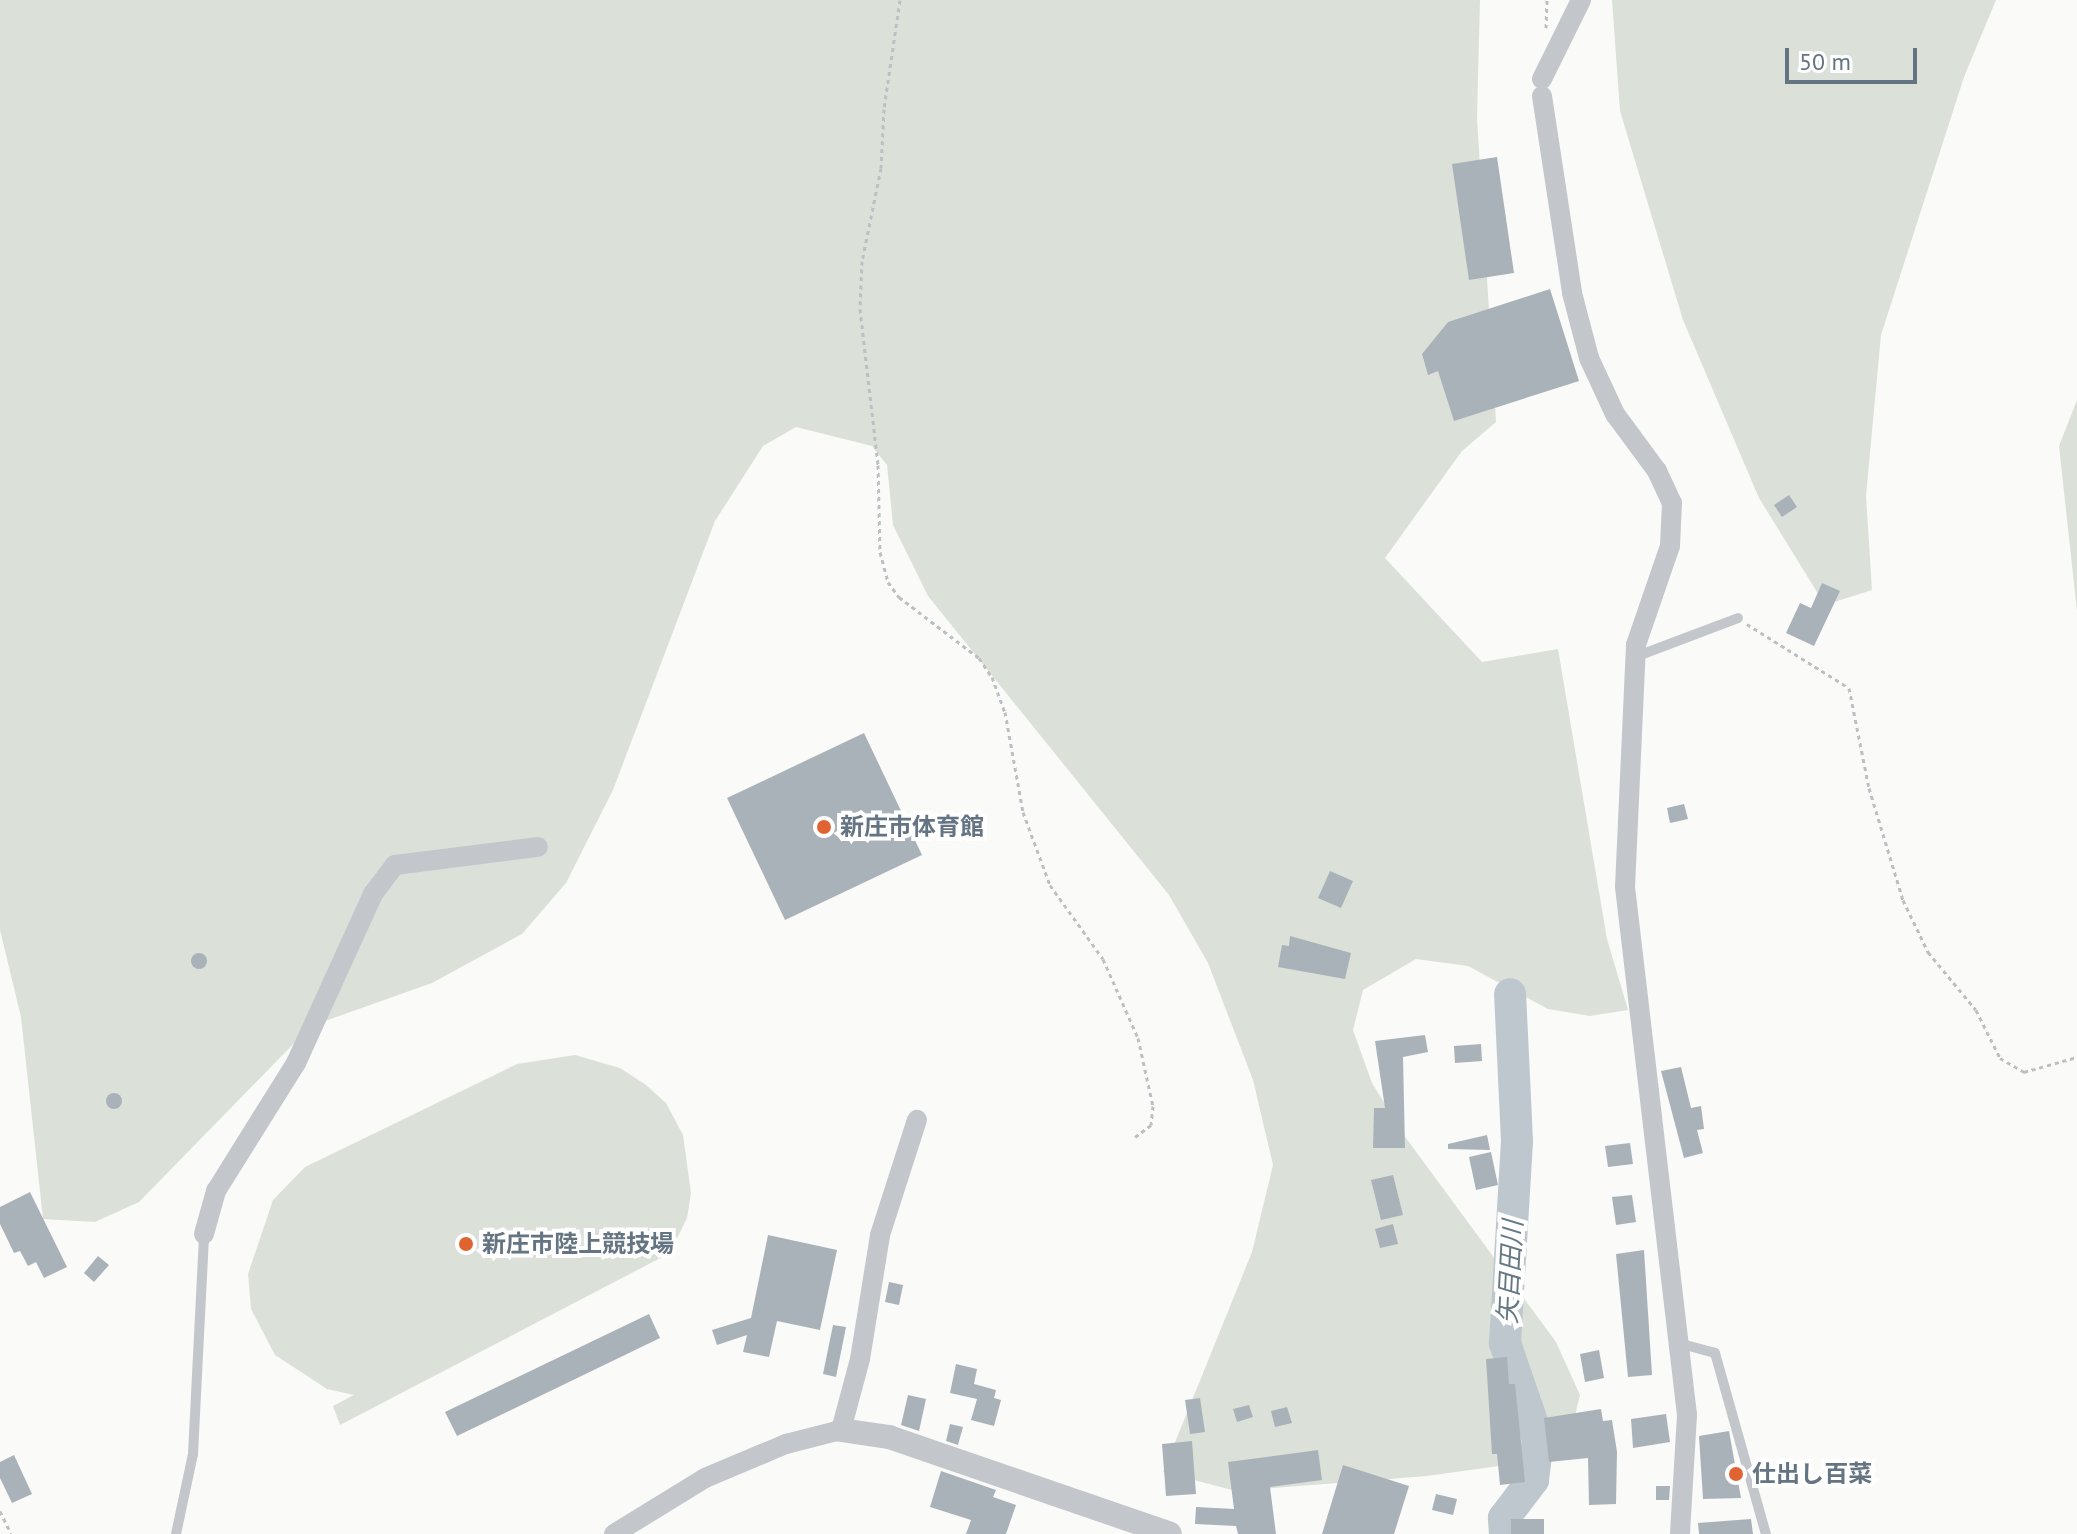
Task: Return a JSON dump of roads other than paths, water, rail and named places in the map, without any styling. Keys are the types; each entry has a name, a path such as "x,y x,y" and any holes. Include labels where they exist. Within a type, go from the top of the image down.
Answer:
{"street":[{"path":"1581,0 1542,88 1572,293 1589,358 1615,414 1657,471 1672,503 1670,546 1648,601 1635,657 1625,887 1642,992 1654,1162 1687,1415 1680,1534"},
{"path":"204,1234 216,1191 296,1063 373,894 395,865 538,847"},
{"path":"841,1430 860,1359 880,1235 917,1120"},
{"path":"614,1534 705,1478 786,1444 841,1430 889,1437 1170,1534"}],"lane":[{"path":"1635,657 1738,618"},
{"path":"176,1534 193,1454 204,1234"},
{"path":"1678,1343 1715,1353 1766,1534"}],"waterway":[{"name":"矢目田川","path":"1505,1534 1504,1518 1533,1480 1538,1439 1505,1343 1517,1141 1510,994"}],"place":[{"name":"新庄市体育館","path":"824,827"},
{"name":"新庄市陸上競技場","path":"466,1244"},
{"name":"仕出し百菜","path":"1736,1474"}]}
